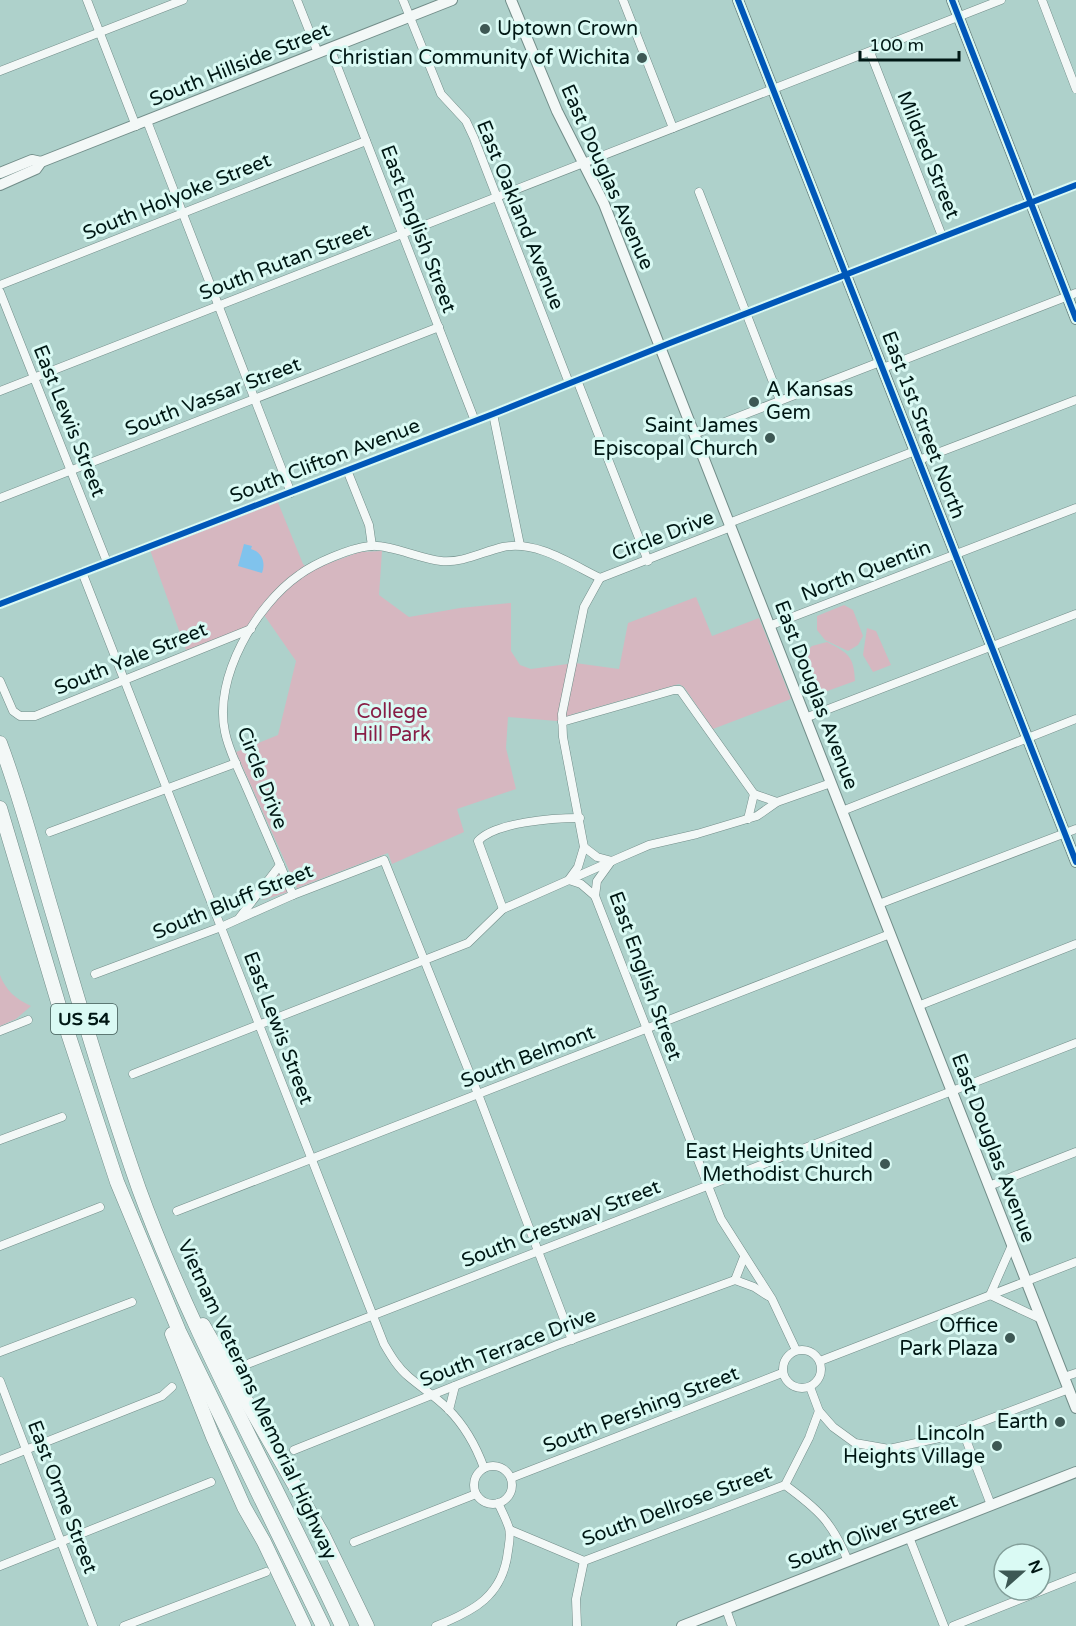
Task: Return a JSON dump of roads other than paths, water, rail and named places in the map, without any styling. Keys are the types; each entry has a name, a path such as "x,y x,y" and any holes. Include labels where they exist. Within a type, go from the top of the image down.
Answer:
{"highway":[{"name":"Vietnam Veterans Memorial Highway","path":"0,743 113,1112 140,1190 180,1291 207,1351 342,1626"},
{"name":"Vietnam Veterans Memorial Highway","path":"0,808 98,1128 117,1182 160,1288 202,1380 323,1626"},
{"path":"160,1288 175,1344 213,1437 244,1507 264,1542 304,1626"},
{"path":"180,1291 212,1338 288,1471 335,1558 367,1626"}],"main road":[{"name":"South Hillside Street","path":"0,172 32,160 41,162 136,126 452,0"},
{"name":"East Douglas Avenue","path":"511,0 556,111 604,204 1076,1408"},
{"name":"East 1st Street North","path":"738,0 1076,862"},
{"path":"952,0 1030,203 1072,295 1076,319"},
{"name":"South Hillside Street","path":"0,185 36,169 41,162"},
{"name":"South Oliver Street","path":"682,1626 1076,1472"}],"street":[{"path":"87,0 136,126"},
{"path":"0,71 183,0"},
{"path":"297,0 318,53"},
{"name":"East Oakland Avenue","path":"404,0 441,94 466,121 648,561"},
{"path":"623,0 673,128"},
{"name":"South Rutan Street","path":"0,391 1001,0"},
{"path":"1042,0 1076,89"},
{"name":"East English Street","path":"330,48 475,421"},
{"name":"Mildred Street","path":"870,52 942,236"},
{"path":"147,121 291,493"},
{"name":"South Holyoke Street","path":"0,285 366,141"},
{"name":"South Clifton Avenue","path":"0,604 494,414 1076,185"},
{"path":"699,192 780,400"},
{"name":"East Lewis Street","path":"0,292 107,562"},
{"path":"694,434 780,400 1072,295"},
{"name":"South Vassar Street","path":"0,498 439,327"},
{"name":"Circle Drive","path":"293,895 225,733 223,700 238,651 251,629 264,609 300,574 331,559 372,546 444,562 465,559 502,547 520,545 551,554 600,578 648,561 730,525 1076,400"},
{"path":"494,414 520,545"},
{"path":"347,470 369,525 372,546"},
{"name":"North Quentin","path":"769,626 1076,508"},
{"name":"East Lewis Street","path":"82,572 384,1344 396,1363 409,1377 449,1410 470,1437 484,1468"},
{"path":"569,880 578,867 584,847 562,722 567,682 584,607 600,578"},
{"path":"805,718 1076,614"},
{"name":"South Yale Street","path":"0,681 13,711 23,716 34,716 251,629"},
{"path":"562,722 680,690 754,794 777,802"},
{"path":"842,811 1076,719"},
{"path":"50,832 236,762"},
{"path":"133,1074 468,943 503,909 649,845 758,816 777,802 831,783"},
{"path":"748,819 754,794"},
{"path":"503,909 478,841 484,834 504,826 579,818"},
{"path":"879,904 1076,829"},
{"path":"584,847 597,857 612,861"},
{"name":"South Bluff Street","path":"95,974 221,927 293,895 384,860 424,961"},
{"name":"East English Street","path":"612,861 597,881 595,896 721,1219 772,1299 796,1350"},
{"path":"240,918 280,865"},
{"path":"569,880 581,884 595,896"},
{"name":"South Belmont","path":"177,1211 890,934"},
{"path":"918,1006 1076,944"},
{"path":"424,961 478,1094 572,1340"},
{"path":"0,1031 28,1020"},
{"name":"South Crestway Street","path":"250,1364 538,1250 1076,1043"},
{"path":"0,1140 62,1117"},
{"path":"989,1186 1076,1152"},
{"path":"0,1246 100,1207"},
{"path":"990,1295 1012,1245"},
{"path":"744,1257 735,1280 754,1287 772,1299"},
{"path":"820,1361 1076,1263"},
{"name":"South Terrace Drive","path":"294,1450 572,1340 735,1280"},
{"path":"990,1295 1041,1319"},
{"path":"0,1352 132,1302"},
{"path":"796,1350 811,1352 820,1361 822,1371 820,1377 810,1387 793,1386 787,1382 782,1373 786,1358 796,1350"},
{"name":"South Pershing Street","path":"511,1478 782,1373"},
{"path":"1064,1377 1076,1373"},
{"name":"East Orme Street","path":"0,1380 93,1626"},
{"path":"449,1410 455,1386"},
{"path":"810,1387 819,1411 833,1427 855,1443 889,1449 939,1438 1069,1389"},
{"path":"0,1460 162,1396 172,1388"},
{"name":"South Dellrose Street","path":"510,1530 584,1561 785,1485 819,1411"},
{"path":"962,1430 991,1505"},
{"path":"498,1467 511,1478 511,1489 508,1495 498,1503 486,1502 476,1494 474,1483 484,1468 498,1467"},
{"path":"0,1566 211,1482"},
{"path":"785,1485 825,1518 837,1534 848,1561"},
{"path":"354,1542 476,1494"},
{"path":"436,1626 473,1610 497,1587 507,1560 510,1530 498,1503"},
{"path":"909,1537 944,1626"},
{"path":"577,1626 576,1599 584,1561"},
{"path":"124,1626 266,1572"},
{"path":"953,1626 1076,1577"},
{"path":"726,1609 732,1626"}],"water":[{"path":"244,544 252,546 251,549 262,558 264,565 262,573 238,566"}],"place":[{"name":"Uptown Crown","path":"485,29"},
{"name":"Christian Community of Wichita","path":"642,58"},
{"name":"A Kansas Gem","path":"754,402"},
{"name":"Saint James Episcopal Church","path":"770,438"},
{"name":"East Heights United Methodist Church","path":"885,1164"},
{"name":"Office Park Plaza","path":"1010,1338"},
{"name":"Earth","path":"1060,1422"},
{"name":"Lincoln Heights Village","path":"997,1446"}],"park label":[{"name":"College Hill Park","path":"392,724"}]}
